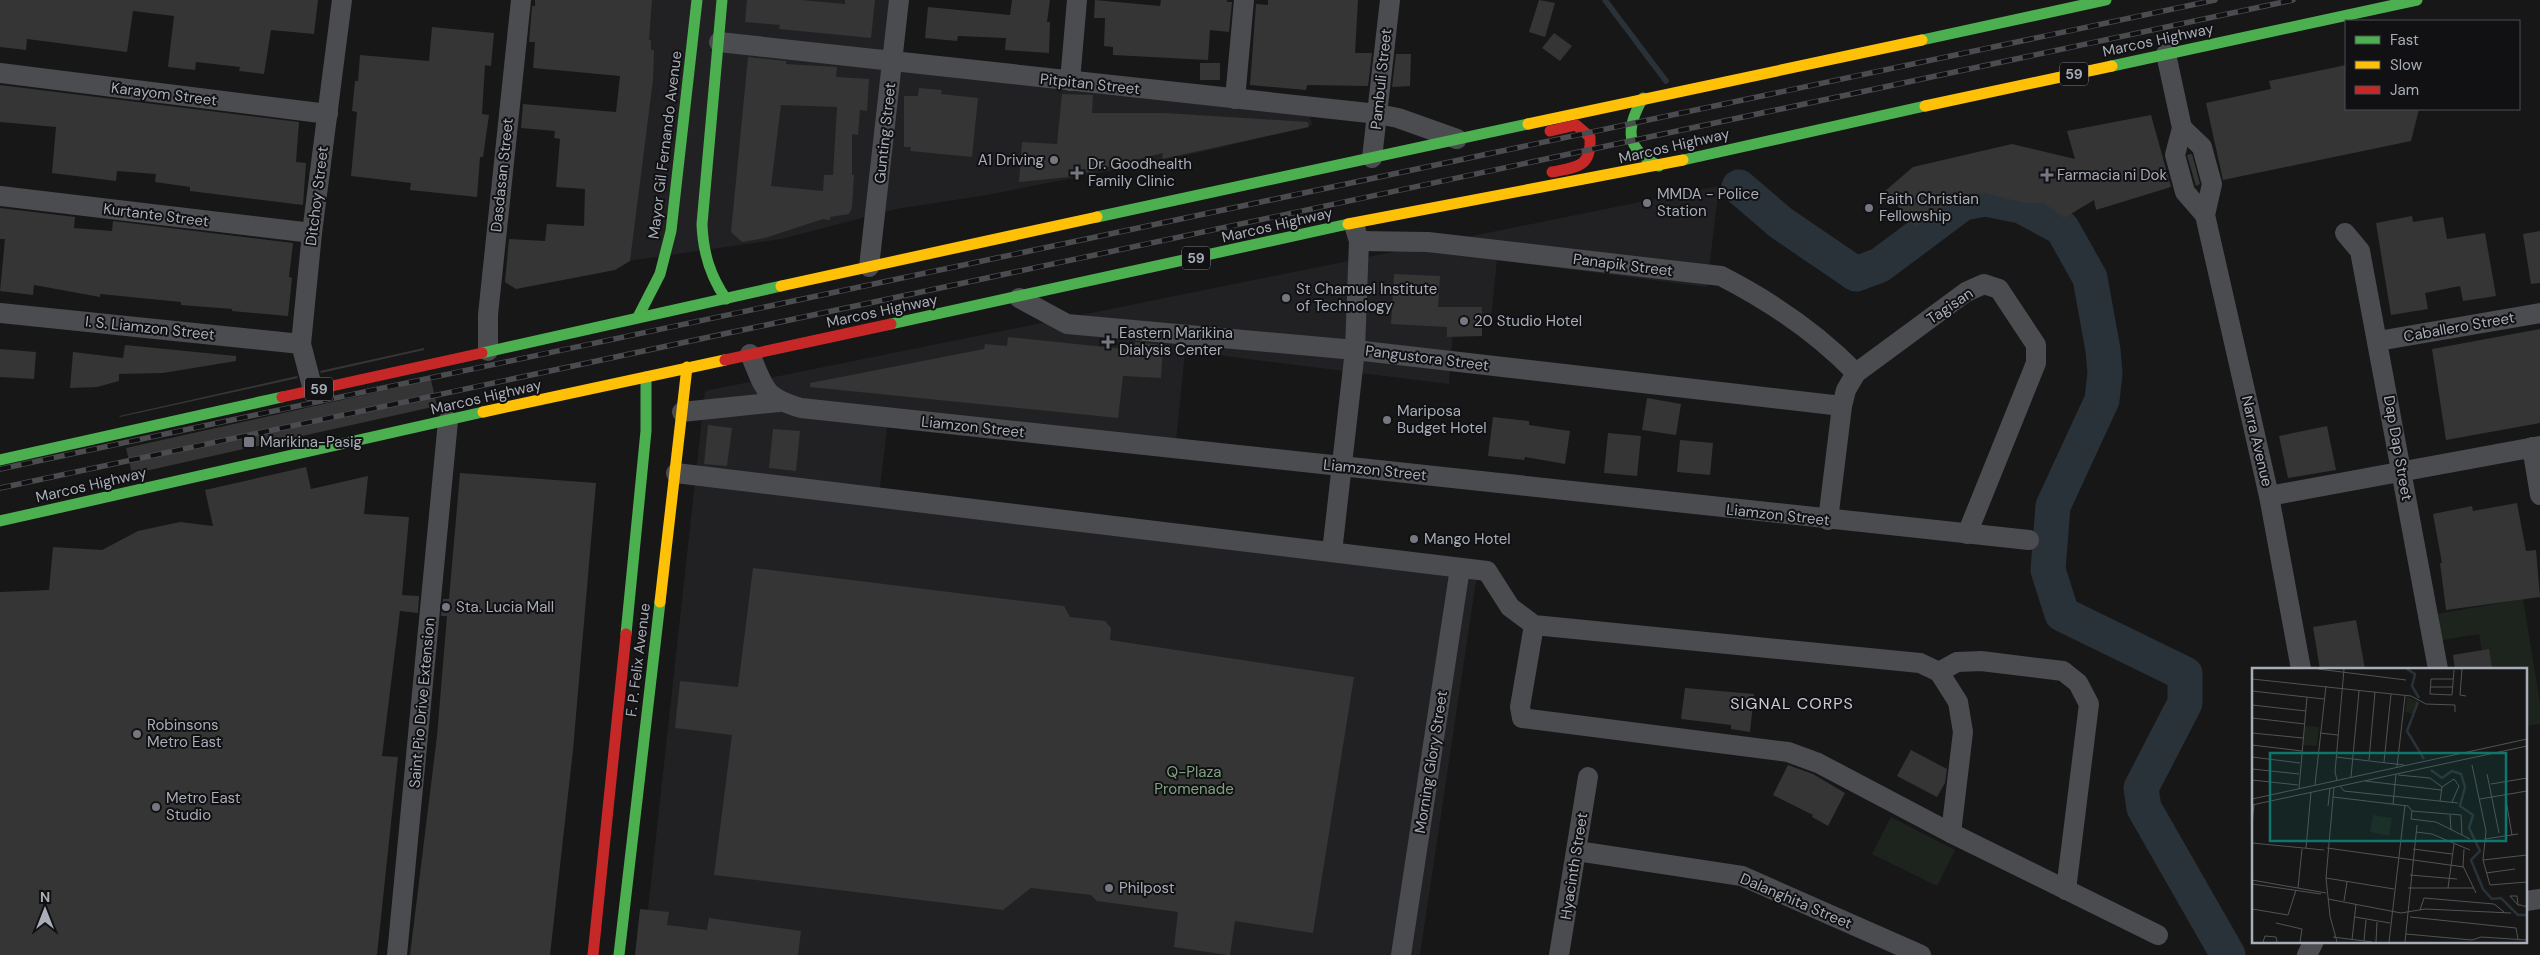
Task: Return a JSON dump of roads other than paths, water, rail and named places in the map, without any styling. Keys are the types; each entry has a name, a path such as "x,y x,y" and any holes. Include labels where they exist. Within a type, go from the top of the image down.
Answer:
{"main road":[{"name":"Mayor Gil Fernando Avenue","path":"638,317 660,274 671,231 697,0"},
{"path":"722,0 702,212 701,242 711,276 726,299"},
{"name":"59","path":"0,460 638,317 1643,98 2106,0"},
{"name":"Marcos Highway","path":"0,521 282,456 750,354 1019,298 1356,232 1659,166 1730,148 2417,0"},
{"path":"1643,98 1633,112 1629,126 1634,147 1644,160 1659,166"},
{"path":"1372,158 1398,162 1576,125 1584,130 1590,137 1592,148 1588,158 1581,166 1542,174"},
{"path":"1356,232 1377,208 1504,182"},
{"name":"F. P. Felix Avenue","path":"619,955 676,473 671,418 687,368"},
{"name":"F. P. Felix Avenue","path":"593,955 646,431 646,377"},
{"path":"646,431 651,421 671,418"}],"street":[{"name":"Ditchoy Street","path":"313,390 301,344 312,233 342,0"},
{"name":"Dasdasan Street","path":"488,351 488,315 521,0"},
{"name":"Gunting Street","path":"869,267 899,0"},
{"path":"1070,82 1077,0"},
{"path":"1235,99 1244,0"},
{"name":"Pambuli Street","path":"1372,158 1390,0"},
{"name":"Pitpitan Street","path":"719,42 1070,82 1378,114 1398,118 1457,139"},
{"name":"Narra Avenue","path":"2166,54 2182,128 2176,155 2185,192 2206,215"},
{"name":"Karayom Street","path":"0,73 328,114"},
{"name":"Narra Avenue","path":"2182,128 2202,147 2212,184 2206,215 2269,496 2301,668"},
{"name":"Kurtante Street","path":"0,196 312,233"},
{"path":"1332,552 1355,350 1356,232"},
{"name":"Panapik Street","path":"1356,232 1721,276 1741,286 1826,343 1856,373"},
{"name":"Dap Dap Street","path":"2345,233 2360,251 2403,473 2438,668"},
{"name":"Tagisan","path":"1828,520 1842,406 1846,390 1856,373 1966,292 1984,284 1999,289 2036,345 2036,363 1967,534"},
{"name":"Pangustora Street","path":"1019,298 1067,324 1355,350 1842,406"},
{"name":"I. S. Liamzon Street","path":"0,313 301,344"},
{"name":"Caballero Street","path":"2378,341 2540,313"},
{"path":"750,354 766,391 779,402"},
{"path":"671,418 779,402"},
{"name":"Liamzon Street","path":"779,402 801,408 851,414 2029,540"},
{"name":"Saint Pio Drive Extension","path":"397,955 448,421"},
{"path":"2269,496 2403,473 2536,446 2540,495"},
{"path":"676,473 1487,571 1510,607 1534,625 1920,663 1939,672 1958,702 1963,732 1952,833"},
{"name":"Morning Glory Street","path":"1401,955 1460,568"},
{"path":"1534,625 1520,707 1522,718 1788,752 1818,763 1952,833 2158,935"},
{"path":"1939,672 1957,662 1982,661 2064,671 2078,683 2089,704 2066,890"},
{"name":"Hyacinth Street","path":"1559,955 1588,777"},
{"name":"Dalanghita Street","path":"1577,851 1742,876 1921,955"},
{"path":"2307,955 2314,942"}],"waterway":[{"path":"1605,0 1666,81"},
{"path":"1739,187 1781,223 1856,274 1880,265 1963,203 1986,199 2021,206 2062,228 2090,278 2103,350 2105,373 2102,400 2053,506 2048,570 2062,614 2185,674 2185,703 2141,788 2144,808 2228,955"}],"railway":[{"path":"0,469 2215,0"},
{"path":"0,488 2293,0"}],"place":[{"name":"A1 Driving","path":"1054,160"},
{"name":"Dr. Goodhealth Family Clinic","path":"1077,173"},
{"name":"Farmacia ni Dok","path":"2047,175"},
{"name":"MMDA - Police Station","path":"1647,203"},
{"name":"Faith Christian Fellowship","path":"1869,208"},
{"name":"St Chamuel Institute of Technology","path":"1286,298"},
{"name":"20 Studio Hotel","path":"1464,321"},
{"name":"Eastern Marikina Dialysis Center","path":"1108,342"},
{"name":"Mariposa Budget Hotel","path":"1387,420"},
{"name":"Marikina-Pasig","path":"249,442"},
{"name":"Mango Hotel","path":"1414,539"},
{"name":"Sta. Lucia Mall","path":"446,607"},
{"name":"Robinsons Metro East","path":"137,734"},
{"name":"Metro East Studio","path":"156,807"},
{"name":"Philpost","path":"1109,888"}],"district":[{"name":"SIGNAL CORPS","path":"1792,703"}],"park label":[{"name":"Q-Plaza Promenade","path":"1194,780"}]}
